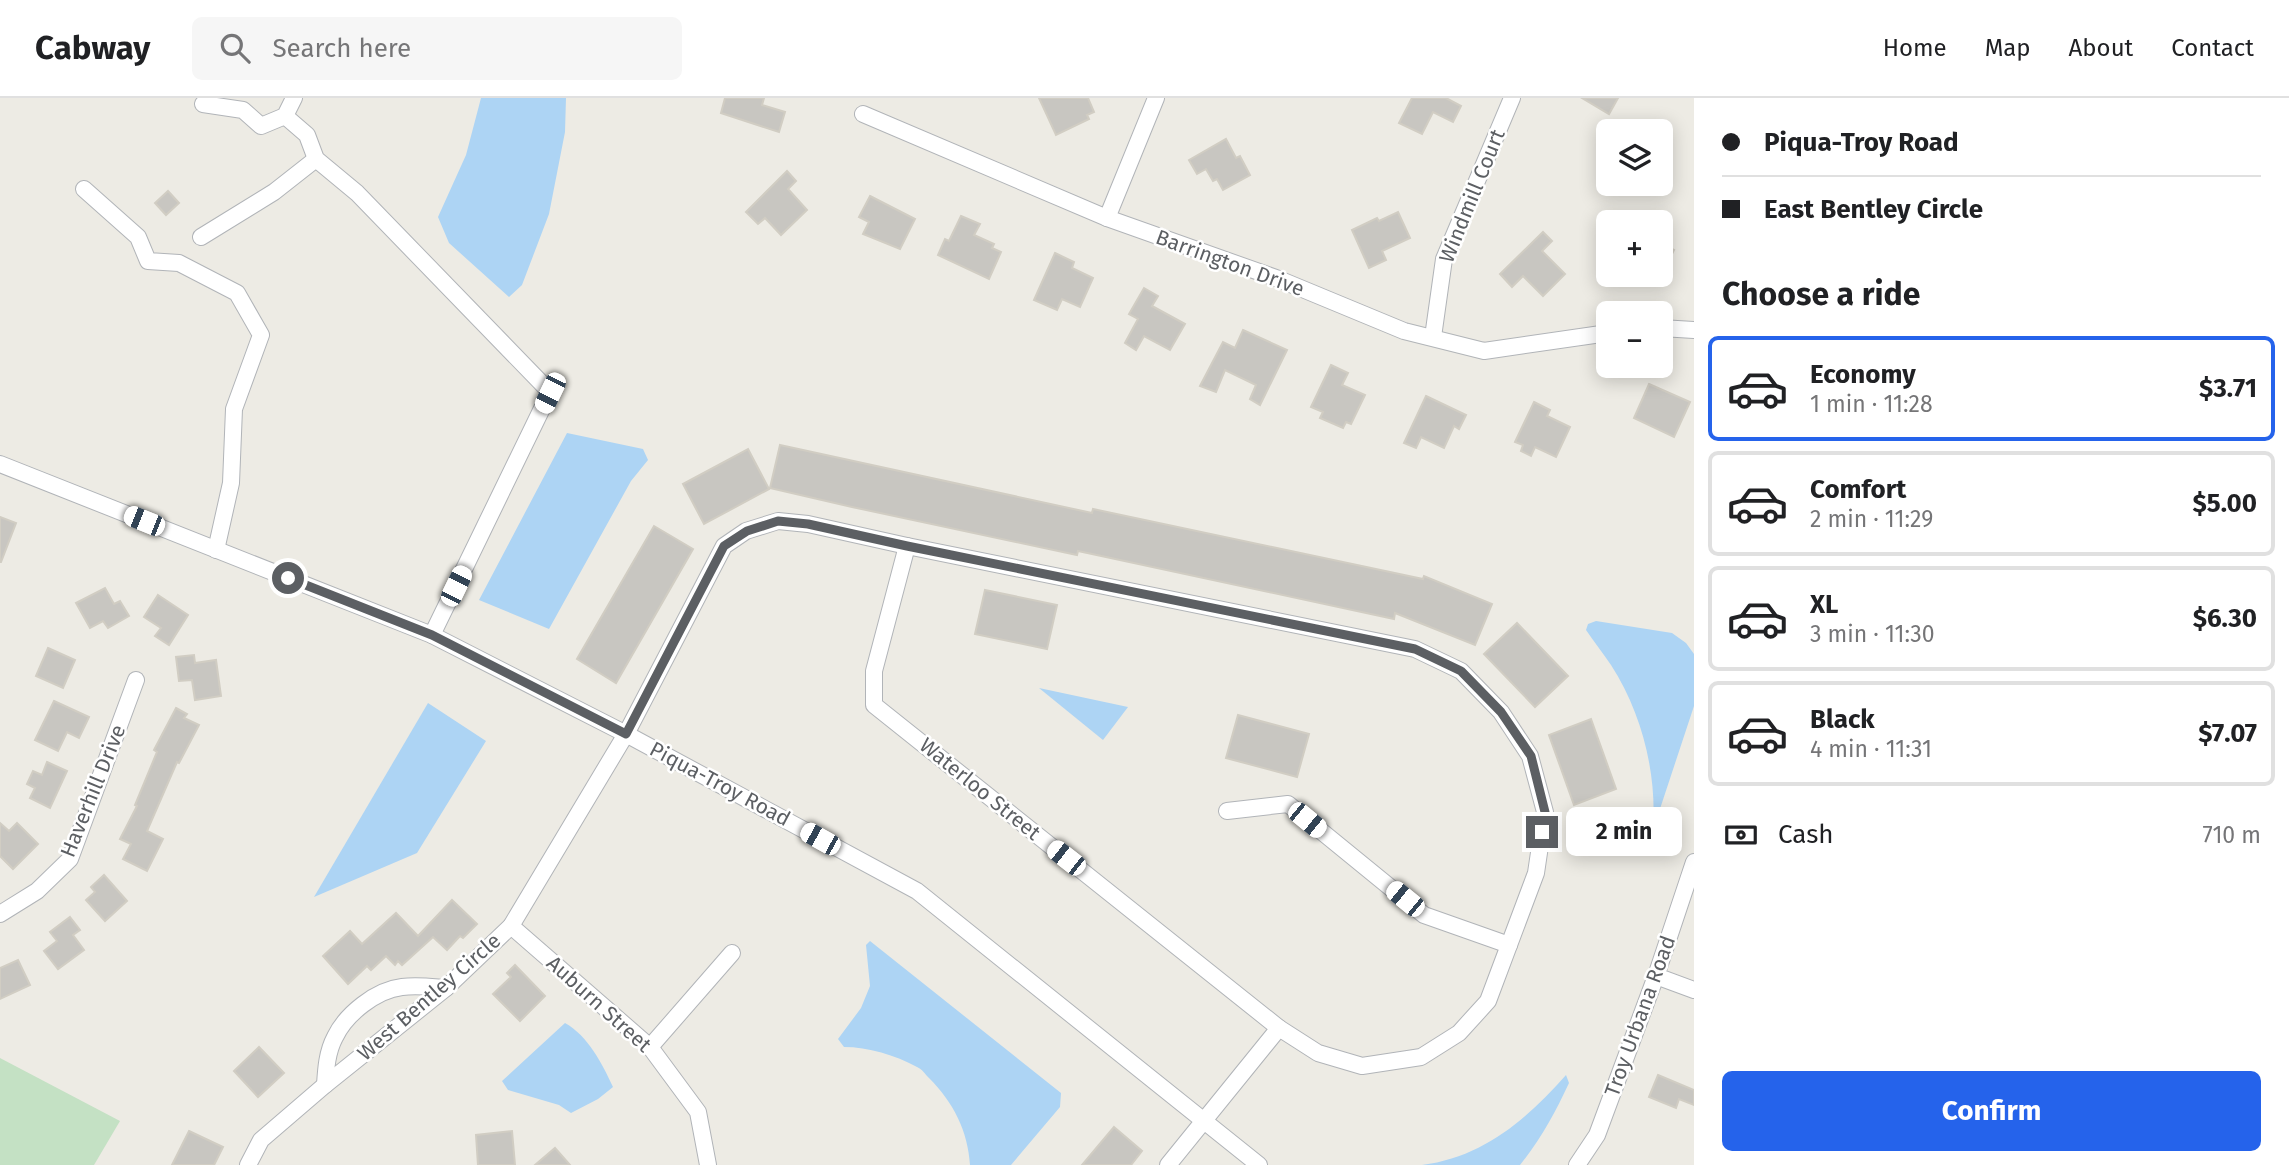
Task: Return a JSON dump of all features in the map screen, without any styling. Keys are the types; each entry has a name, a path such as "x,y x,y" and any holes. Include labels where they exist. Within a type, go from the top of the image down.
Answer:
{"street":[{"path":"203,104 243,110 261,126 285,116 293,98"},
{"path":"1107,218 1156,98"},
{"name":"Windmill Court","path":"1433,337 1444,259 1512,98"},
{"name":"Barrington Drive","path":"863,114 1107,218 1276,278 1404,331 1484,351 1596,335"},
{"path":"285,116 307,135 316,159 357,193 550,393 432,635"},
{"path":"201,237 274,192 316,159"},
{"path":"84,189 138,237 148,261 179,263 237,293 261,335 234,409 231,483 216,550"},
{"path":"1673,329 1694,330"},
{"name":"Piqua-Troy Road","path":"0,464 432,635 626,734 917,891 1259,1165"},
{"name":"West Bentley Circle","path":"248,1165 261,1140 446,988 511,926 626,734 724,546 747,531 778,521 808,524 1415,649 1461,671 1501,712 1531,756 1545,812 1536,873 1488,1001 1459,1033 1421,1057 1362,1066 1318,1053 1279,1028"},
{"name":"Waterloo Street","path":"907,546 874,671 874,705 1279,1028"},
{"name":"Haverhill Drive","path":"0,914 37,891 70,859 136,680"},
{"path":"1227,811 1288,804 1424,915 1509,945"},
{"name":"Troy Urbana Road","path":"1577,1165 1597,1135 1656,976 1694,862"},
{"name":"Auburn Street","path":"511,926 650,1047 698,1112 708,1165"},
{"path":"650,1047 732,953"},
{"path":"1656,976 1694,990"},
{"path":"325,1085 326,1063 335,1038 349,1017 374,998 400,987 446,988"},
{"path":"1168,1165 1279,1028"}],"green space":[{"path":"0,1058 120,1121 94,1165 0,1165"}],"water":[{"path":"481,98 566,98 565,132 549,214 522,285 509,297 449,243 438,217 466,155"},
{"path":"567,433 643,449 648,460 631,481 549,629 479,600"},
{"path":"1596,621 1672,633 1686,643 1694,654 1694,706 1653,830 1650,765 1645,744 1622,684 1586,630 1588,624"},
{"path":"1039,688 1128,707 1103,740"},
{"path":"428,703 486,741 417,853 314,897"},
{"path":"870,941 1061,1093 1060,1107 1011,1165 970,1165 966,1140 958,1118 938,1087 920,1069 881,1052 844,1047 838,1039 861,1008 870,986 866,945"},
{"path":"565,1023 587,1043 613,1087 598,1099 571,1113 559,1105 508,1090 502,1081"},
{"path":"1566,1075 1569,1083 1558,1105 1541,1136 1520,1165 1422,1165 1465,1154 1502,1134 1535,1107"}],"building":[{"path":"725,98 764,98 762,105 785,112 779,132 721,113"},
{"path":"1039,98 1088,98 1094,112 1087,115 1089,119 1056,135"},
{"path":"1412,98 1446,98 1461,106 1453,122 1433,112 1422,134 1399,123"},
{"path":"1582,98 1618,98 1609,114"},
{"path":"1226,139 1236,158 1240,156 1250,175 1223,190 1217,179 1213,181 1206,169 1197,174 1189,160"},
{"path":"787,171 796,181 788,189 807,210 781,235 765,218 758,224 746,212"},
{"path":"168,191 179,203 166,215 155,203"},
{"path":"870,196 915,219 900,249 863,234 869,222 859,217"},
{"path":"1398,212 1410,238 1382,251 1386,260 1369,268 1352,230"},
{"path":"961,216 980,224 974,235 994,244 992,248 1001,252 989,279 938,255 945,239 949,241"},
{"path":"1543,232 1552,241 1542,251 1565,274 1543,296 1523,276 1512,287 1500,274"},
{"path":"1055,253 1074,262 1072,268 1093,278 1080,307 1062,299 1057,310 1034,300"},
{"path":"1144,288 1158,296 1152,306 1185,324 1170,350 1144,336 1136,350 1125,343 1138,319 1129,314"},
{"path":"1243,330 1287,350 1260,405 1250,399 1256,385 1225,370 1216,392 1200,386 1223,342 1235,348"},
{"path":"1331,365 1348,373 1342,385 1365,395 1351,424 1346,422 1343,428 1320,418 1323,412 1311,407"},
{"path":"1649,384 1690,402 1674,437 1634,418"},
{"path":"1426,396 1466,415 1459,429 1454,426 1444,448 1421,437 1416,448 1404,443"},
{"path":"1534,402 1550,410 1547,416 1570,427 1556,457 1535,447 1531,456 1521,451 1523,445 1515,442"},
{"path":"780,445 1092,513 1093,509 1423,579 1424,576 1492,604 1475,645 1395,613 1394,619 1078,551 1077,555 852,507 770,488"},
{"path":"748,449 769,489 704,524 683,484"},
{"path":"0,517 16,523 1,562 0,562"},
{"path":"654,526 693,549 616,683 577,659"},
{"path":"105,588 114,604 120,601 129,616 108,628 103,621 90,628 76,603"},
{"path":"985,590 1057,605 1047,649 975,634"},
{"path":"158,595 188,615 169,645 155,636 161,628 144,617"},
{"path":"1517,623 1568,676 1535,707 1484,654"},
{"path":"48,648 75,660 63,688 36,676"},
{"path":"194,655 195,663 216,660 221,696 195,700 192,680 179,681 176,657"},
{"path":"54,701 89,717 79,738 67,732 58,751 35,740"},
{"path":"176,708 187,714 184,718 199,725 179,763 177,762 147,831 163,839 147,871 123,859 131,844 120,839 137,806 135,805 157,752 154,750"},
{"path":"1238,715 1309,734 1297,777 1226,758"},
{"path":"1591,719 1616,789 1574,805 1549,735"},
{"path":"47,762 67,771 50,808 30,798 35,788 27,784 33,771 42,775"},
{"path":"0,823 9,831 17,823 38,844 13,869 0,856"},
{"path":"104,875 127,901 105,921 86,900 95,892 91,887"},
{"path":"452,900 477,924 447,950 433,937 402,965 398,961 395,965 386,956 371,970 367,966 348,984 323,956 350,931 362,944 396,913 418,936"},
{"path":"70,917 80,930 73,935 84,950 58,969 44,951 57,941 50,932"},
{"path":"18,960 30,985 0,999 0,968"},
{"path":"515,965 545,996 520,1021 493,994 511,977 507,973"},
{"path":"259,1047 284,1073 258,1097 234,1071"},
{"path":"1658,1075 1694,1090 1694,1105 1679,1099 1676,1108 1649,1097"},
{"path":"1114,1127 1142,1151 1131,1165 1082,1165"},
{"path":"189,1131 223,1147 214,1165 172,1165"},
{"path":"512,1131 515,1165 478,1165 476,1135"},
{"path":"555,1148 570,1165 535,1165"}],"route":[{"path":"288,578 432,635 626,734 724,546 747,531 778,521 808,524 1415,649 1461,671 1501,712 1531,756 1545,812 1542,832"}]}
